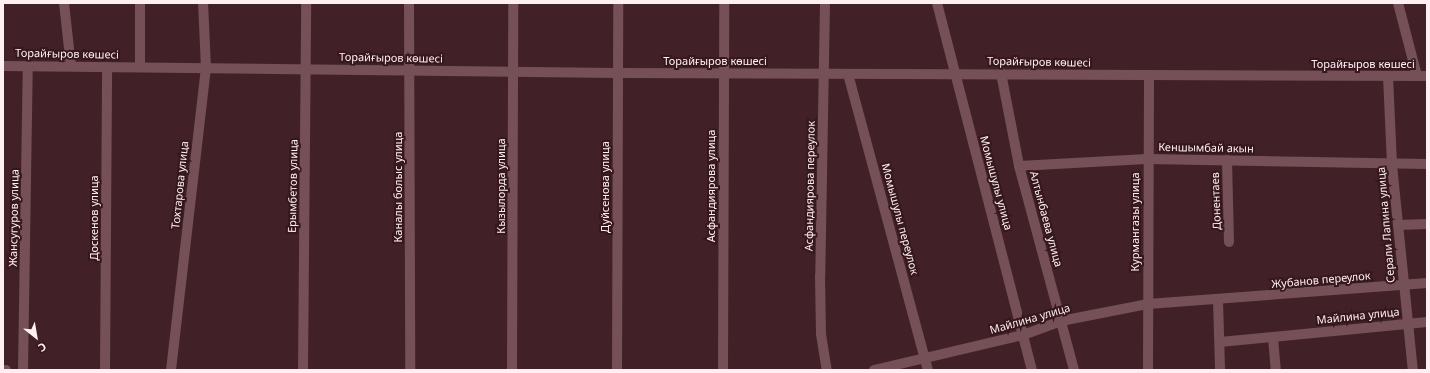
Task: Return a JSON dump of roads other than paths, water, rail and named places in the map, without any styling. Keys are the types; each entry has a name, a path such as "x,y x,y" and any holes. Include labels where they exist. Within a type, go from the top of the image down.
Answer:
{"street":[{"path":"64,3 71,66"},
{"path":"140,3 140,67"},
{"name":"Тохтарова улица","path":"171,370 206,68 203,3"},
{"name":"Ерымбетов улица","path":"303,370 306,3"},
{"name":"Каналы болыс улица","path":"409,3 410,370"},
{"name":"Кызылорда улица","path":"512,370 513,3"},
{"name":"Дуйсенова улица","path":"617,370 618,3"},
{"name":"Асфандиярова улица","path":"723,370 724,3"},
{"name":"Асфандиярова переулок","path":"825,3 825,74 820,276 821,334 827,370"},
{"name":"Момышулы улица","path":"937,3 1032,370"},
{"path":"1398,3 1422,76"},
{"name":"Торайғыров көшесі","path":"3,66 617,73 1001,73 1422,76"},
{"name":"Жансугуров улица","path":"23,370 28,66"},
{"name":"Доскенов улица","path":"105,370 107,67"},
{"name":"Алтынбаева улица","path":"1001,73 1019,166 1074,370"},
{"name":"Момышулы переулок","path":"848,74 928,370"},
{"name":"Курмангазы улица","path":"1148,370 1147,159 1149,75"},
{"name":"Серали Лапина улица","path":"1388,76 1392,165 1413,370"},
{"name":"Кеншымбай акын","path":"1019,166 1147,159 1392,165 1427,164"},
{"name":"Донентаев","path":"1227,160 1229,242"},
{"path":"1398,225 1427,224"},
{"name":"Жубанов переулок","path":"1218,301 1427,283"},
{"path":"1218,301 1220,370"},
{"name":"Майлина улица","path":"874,370 1023,335 1061,321 1148,304 1218,301"},
{"name":"Майлина улица","path":"1220,342 1427,322"},
{"path":"1273,338 1276,370"}]}
